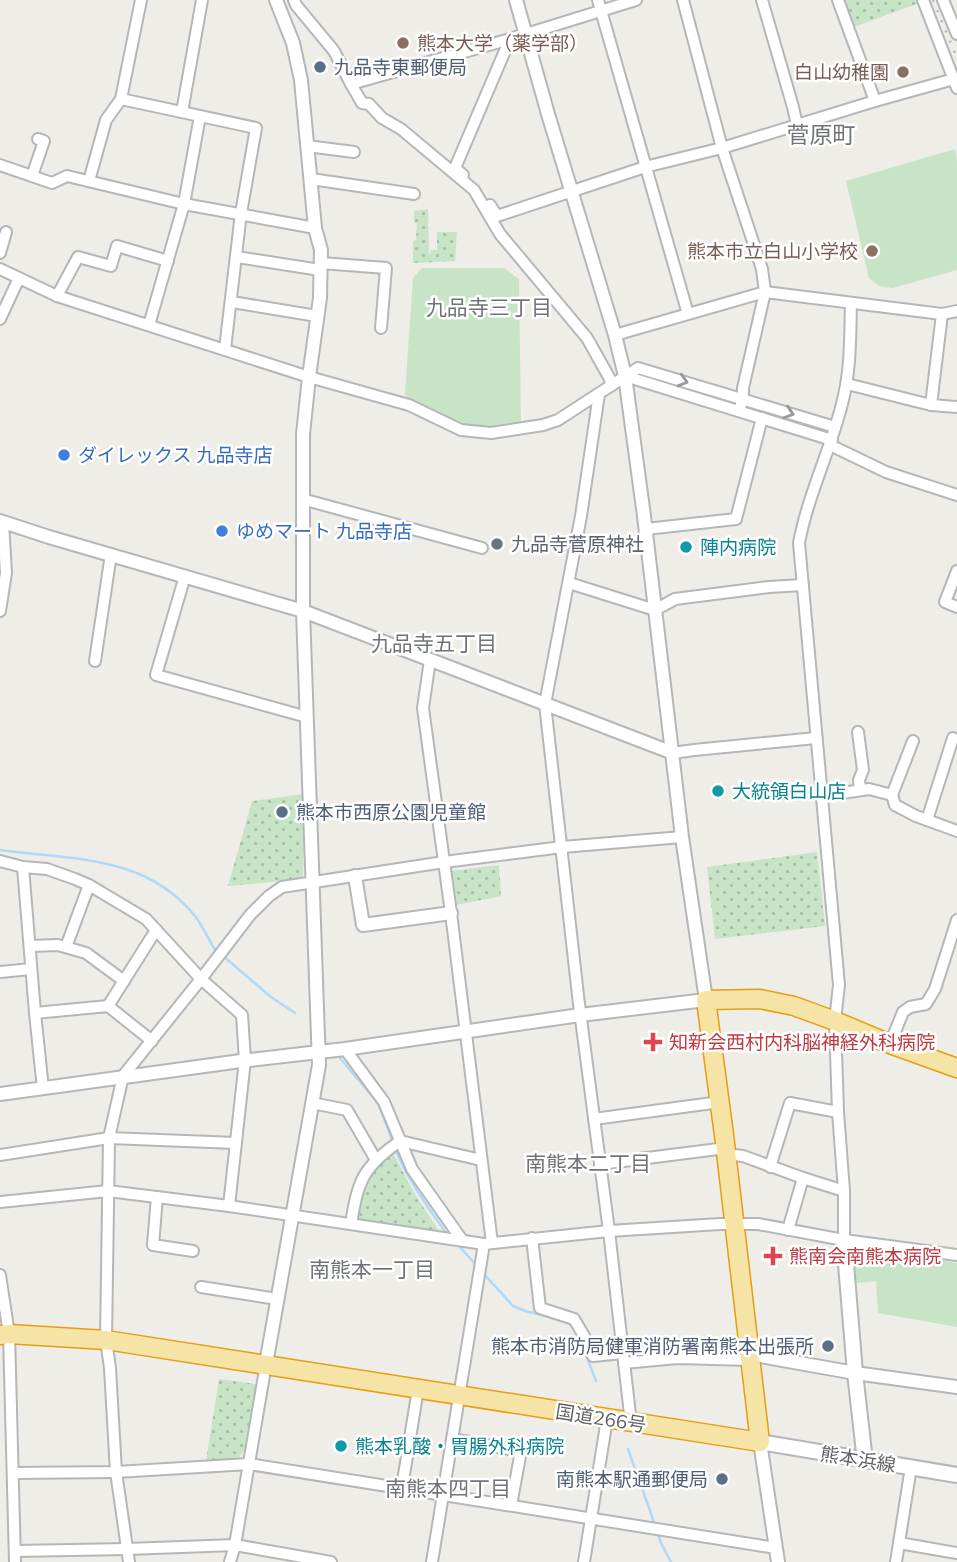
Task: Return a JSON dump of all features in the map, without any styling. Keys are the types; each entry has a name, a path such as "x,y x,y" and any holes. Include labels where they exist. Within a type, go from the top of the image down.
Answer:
{"highway":[{"path":"760,1442 706,1000 760,999 794,1006 957,1068"},
{"name":"国道266号","path":"4,1334 106,1340 760,1442"}],"main road":[{"path":"844,1240 865,1461"},
{"name":"熊本浜線","path":"760,1442 957,1475"}],"street":[{"path":"89,181 106,120 121,99 141,0"},
{"path":"182,112 202,0"},
{"path":"230,1562 319,1065 303,611 302,499 303,434 317,316 321,250 315,228 302,80 293,43 276,0"},
{"path":"294,0 334,51 362,103 369,104 382,118 401,129 474,190 500,234 587,338 610,379 611,386"},
{"path":"0,1094 706,1000 682,837 625,376 516,0"},
{"path":"351,84 526,34 600,6 636,0"},
{"path":"683,0 722,148 762,269 765,292 739,411"},
{"path":"762,0 797,125"},
{"path":"838,0 874,101"},
{"path":"510,39 455,167 479,187 497,216 645,167 722,148 874,101 955,83 923,0"},
{"path":"943,0 957,34"},
{"path":"600,6 688,314"},
{"path":"121,99 256,128 241,214 225,349"},
{"path":"149,325 184,204 200,116"},
{"path":"32,176 45,141"},
{"path":"307,146 354,152"},
{"path":"0,165 52,183 67,176 184,204 315,228"},
{"path":"310,179 414,194"},
{"path":"0,253 6,232"},
{"path":"57,296 78,257 111,266 117,246 168,261"},
{"path":"237,257 321,267 386,268 381,328"},
{"path":"0,269 57,296 309,377 408,405 461,429 491,433 524,429 558,420 638,368 835,428"},
{"path":"0,319 19,278"},
{"path":"615,335 765,292 942,314 957,311"},
{"path":"232,302 317,316"},
{"path":"844,1240 835,1021 839,985 799,543 803,522 831,442 847,384 851,303"},
{"path":"931,405 942,314"},
{"path":"625,376 831,442 886,472 957,495"},
{"path":"847,384 931,405 957,407"},
{"path":"599,394 581,516 545,704 580,1015 631,1423"},
{"path":"646,530 736,519 762,418"},
{"path":"302,499 482,548"},
{"path":"0,611 6,573 2,521 303,611 673,753 816,738"},
{"path":"95,661 111,554"},
{"path":"957,571 945,602 957,607"},
{"path":"185,576 156,675 307,717"},
{"path":"569,583 655,610 675,599 803,585"},
{"path":"430,660 423,708 451,913 481,1160 488,1243 459,1396 432,1562"},
{"path":"858,732 863,770 859,780 860,790"},
{"path":"927,820 953,738"},
{"path":"913,741 892,795 895,805 908,813 957,831"},
{"path":"822,796 869,789 892,795"},
{"path":"129,1562 116,1472 106,1340 109,1138 123,1076 250,915 282,887 562,847 682,837"},
{"path":"0,861 47,869 89,885 146,919 201,979 243,1015 245,1060 229,1206"},
{"path":"23,867 43,1089"},
{"path":"355,876 363,925 451,913"},
{"path":"66,947 89,885"},
{"path":"890,1044 903,1012 910,1007 926,1004 935,989 957,920"},
{"path":"108,1006 156,930"},
{"path":"30,946 58,945 86,953 124,981"},
{"path":"0,972 31,969"},
{"path":"35,1013 108,1006 152,1041"},
{"path":"345,1049 384,1102 412,1169 462,1240"},
{"path":"594,1119 720,1102"},
{"path":"312,1103 347,1110 376,1160"},
{"path":"770,1167 790,1103 838,1112"},
{"path":"0,1155 109,1138 236,1143"},
{"path":"400,1141 481,1160"},
{"path":"351,1224 363,1174 400,1141"},
{"path":"600,1164 726,1151 844,1191"},
{"path":"788,1230 803,1178"},
{"path":"0,1202 108,1191 488,1243 609,1231 734,1223 758,1224 844,1240 957,1255"},
{"path":"157,1197 153,1245 193,1251"},
{"path":"532,1238 540,1308 574,1320 593,1356 750,1357 957,1387"},
{"path":"0,1275 13,1437 15,1556 234,1545 331,1562"},
{"path":"201,1287 277,1299"},
{"path":"402,1487 418,1389"},
{"path":"584,1562 607,1419"},
{"path":"0,1437 13,1437"},
{"path":"452,1439 521,1451 511,1505"},
{"path":"760,1442 778,1562"},
{"path":"14,1473 116,1472 249,1464 776,1548"},
{"path":"896,1562 911,1467"},
{"path":"899,1543 957,1553"}],"green space":[{"path":"841,0 917,0 919,3 851,28"},
{"path":"955,149 957,270 893,288 879,286 869,278 846,181"},
{"path":"428,209 429,255 431,250 437,250 437,232 457,232 455,261 413,263 413,241 416,240 417,223 414,223 414,211"},
{"path":"422,268 504,268 519,279 521,426 471,426 413,405 405,394 413,278"},
{"path":"304,794 303,879 228,886 252,801"},
{"path":"817,852 825,926 715,939 707,867"},
{"path":"499,865 501,896 457,905 452,871"},
{"path":"393,1153 439,1231 360,1220 357,1216 361,1196 371,1172"},
{"path":"858,1245 957,1263 957,1327 878,1313 876,1281 856,1283 854,1251"},
{"path":"219,1379 256,1384 245,1449 237,1460 206,1461"}],"waterway":[{"path":"642,375 732,403"},
{"path":"748,408 828,433"},
{"path":"0,850 105,864 153,881 175,896 195,916 218,952"},
{"path":"223,956 271,997 295,1013"},
{"path":"339,1057 378,1103 393,1142"},
{"path":"395,1148 411,1181 446,1233"},
{"path":"459,1246 477,1266"},
{"path":"484,1274 513,1306 559,1319"},
{"path":"581,1342 596,1381"},
{"path":"628,1449 655,1525"},
{"path":"657,1531 671,1562"}],"railway":[{"path":"933,0 957,58"}],"place":[{"name":"熊本大学（薬学部）","path":"403,43"},
{"name":"九品寺東郵便局","path":"320,67"},
{"name":"白山幼稚園","path":"903,72"},
{"name":"熊本市立白山小学校","path":"872,251"},
{"name":"ダイレックス 九品寺店","path":"64,455"},
{"name":"ゆめマート 九品寺店","path":"222,531"},
{"name":"九品寺菅原神社","path":"497,544"},
{"name":"陣内病院","path":"686,547"},
{"name":"大統領白山店","path":"718,791"},
{"name":"熊本市西原公園児童館","path":"282,812"},
{"name":"知新会西村内科脳神経外科病院","path":"653,1042"},
{"name":"熊南会南熊本病院","path":"773,1256"},
{"name":"熊本市消防局健軍消防署南熊本出張所","path":"828,1346"},
{"name":"熊本乳酸・胃腸外科病院","path":"341,1446"},
{"name":"南熊本駅通郵便局","path":"722,1479"}],"district":[{"name":"菅原町","path":"821,135"},
{"name":"九品寺三丁目","path":"489,308"},
{"name":"九品寺五丁目","path":"434,644"},
{"name":"南熊本二丁目","path":"588,1164"},
{"name":"南熊本一丁目","path":"372,1270"},
{"name":"南熊本四丁目","path":"448,1489"}]}
